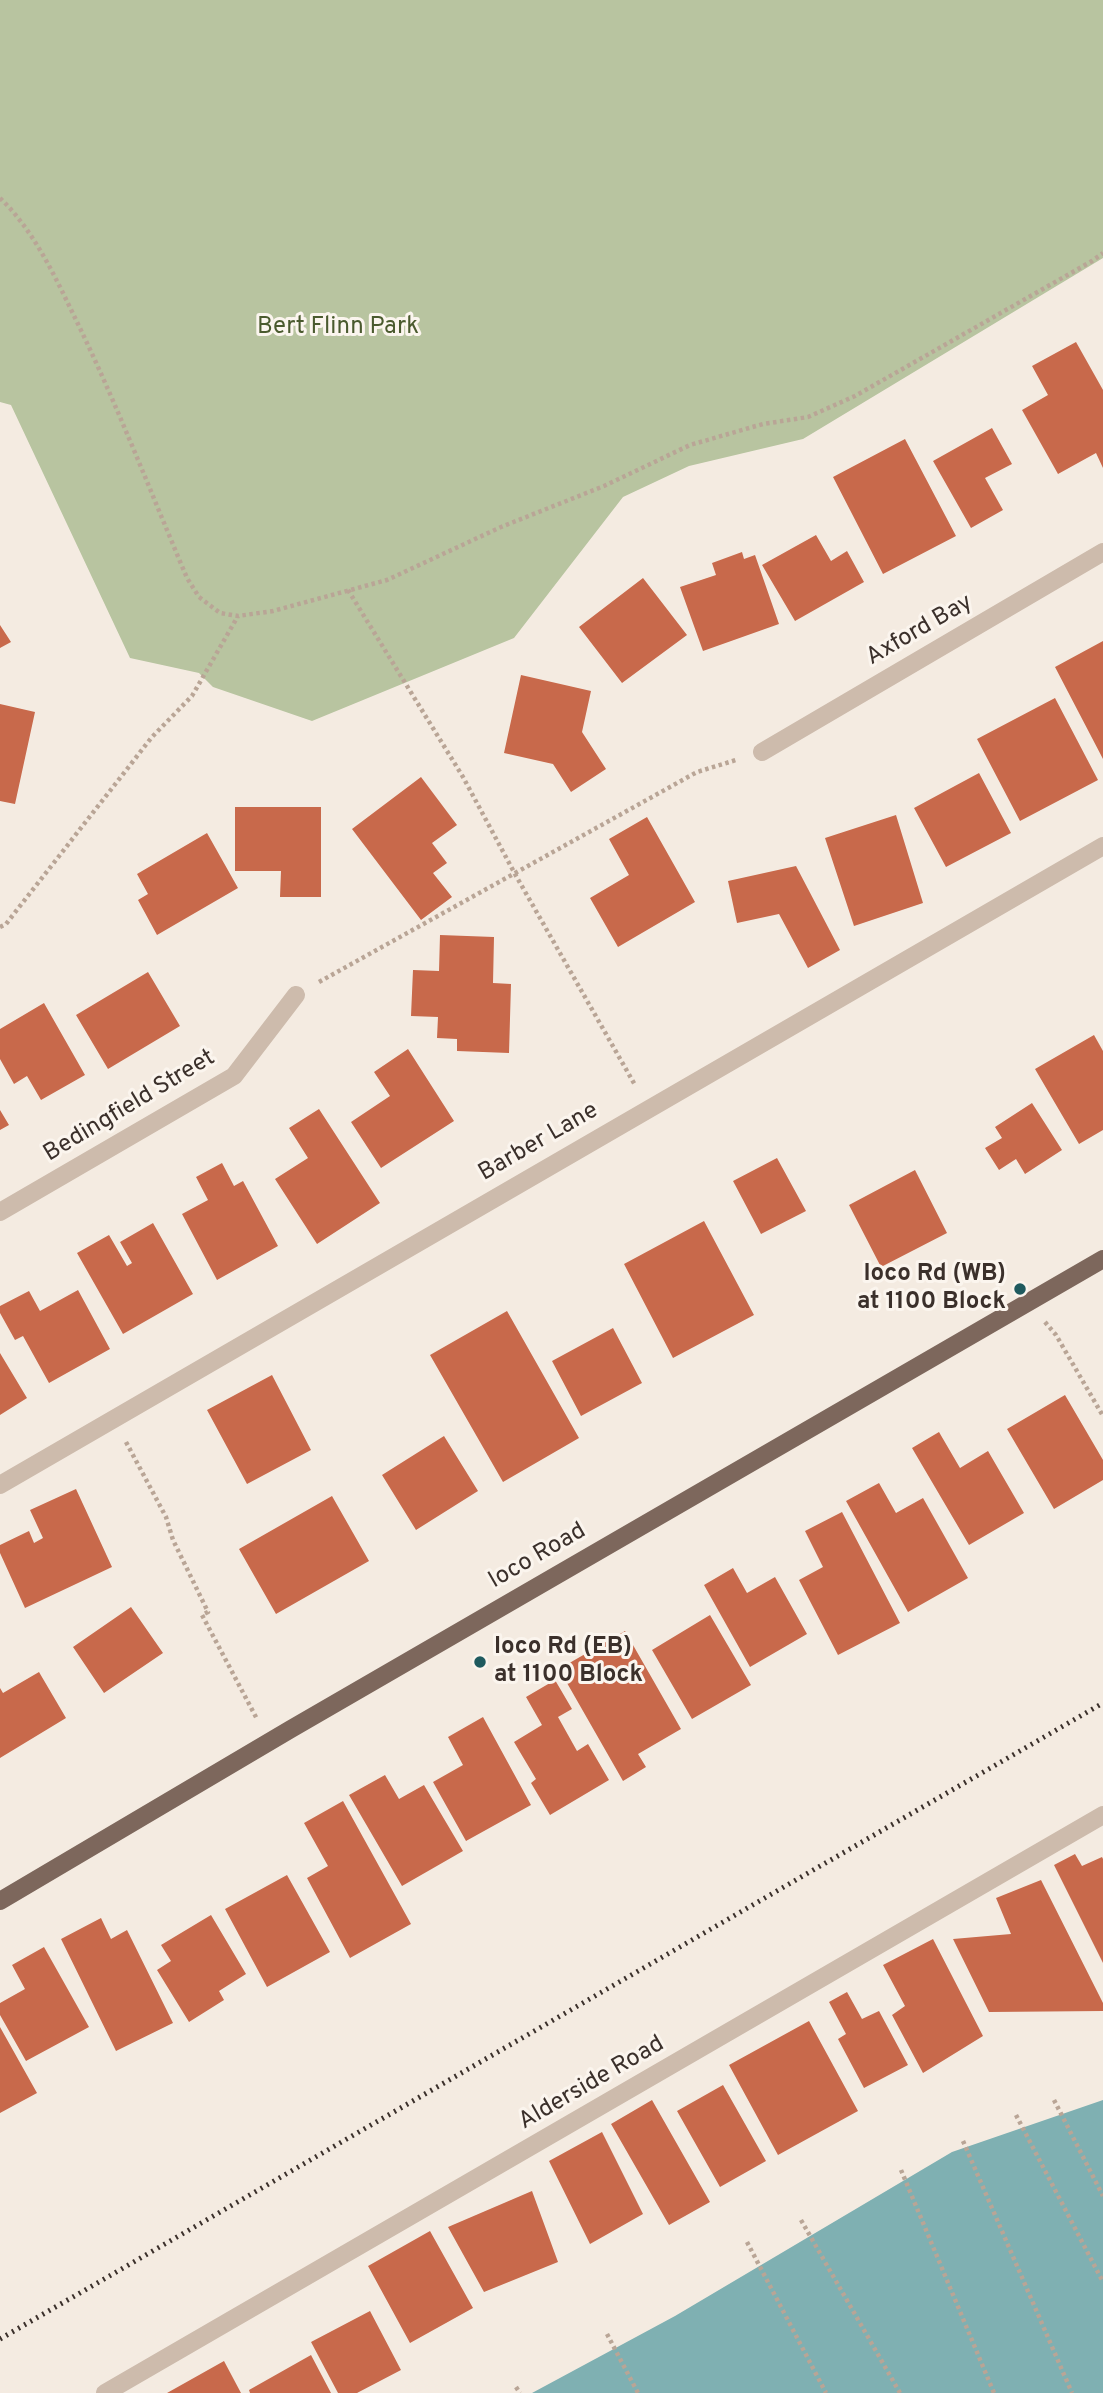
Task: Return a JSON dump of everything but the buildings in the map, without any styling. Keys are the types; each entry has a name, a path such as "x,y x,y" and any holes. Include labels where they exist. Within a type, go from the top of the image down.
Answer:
{"main road":[{"name":"Ioco Road","path":"0,1901 303,1721 1103,1259"}],"street":[{"name":"Axford Bay","path":"762,752 1103,552"},
{"name":"Barber Lane","path":"0,1485 1103,846"},
{"name":"Bedingfield Street","path":"0,1212 234,1076 296,995"},
{"name":"Alderside Road","path":"105,2393 1103,1815"}],"path":[{"path":"0,198 18,215 50,266 115,401 187,578 199,597 220,613 238,616 273,611 387,580 501,527 604,486 690,444 763,424 808,416 855,396 1103,253"},
{"path":"348,590 463,777 634,1084"},
{"path":"0,927 14,913 152,737 192,696 238,616"},
{"path":"296,995 697,772 762,752"},
{"path":"1028,1301 1056,1335 1103,1416"},
{"path":"141,1468 208,1612 202,1615 256,1716"},
{"path":"1054,2100 1103,2196"},
{"path":"1016,2115 1103,2281"},
{"path":"963,2141 1072,2393"},
{"path":"901,2170 994,2393"},
{"path":"802,2220 900,2393"},
{"path":"747,2242 826,2393"},
{"path":"607,2334 638,2393"},
{"path":"516,2387 520,2393"}],"green space":[{"name":"Bert Flinn Park","path":"0,0 1103,0 1103,258 803,439 689,466 623,497 514,638 312,721 213,687 199,673 130,658 11,405 0,402"}],"water":[{"path":"1103,2100 1103,2393 532,2393 675,2316 952,2152"}],"railway":[{"path":"0,2339 1103,1703"}],"place":[{"name":"Ioco Rd (WB) at 1100 Block","path":"1020,1289"},
{"name":"Ioco Rd (EB) at 1100 Block","path":"480,1662"}]}
